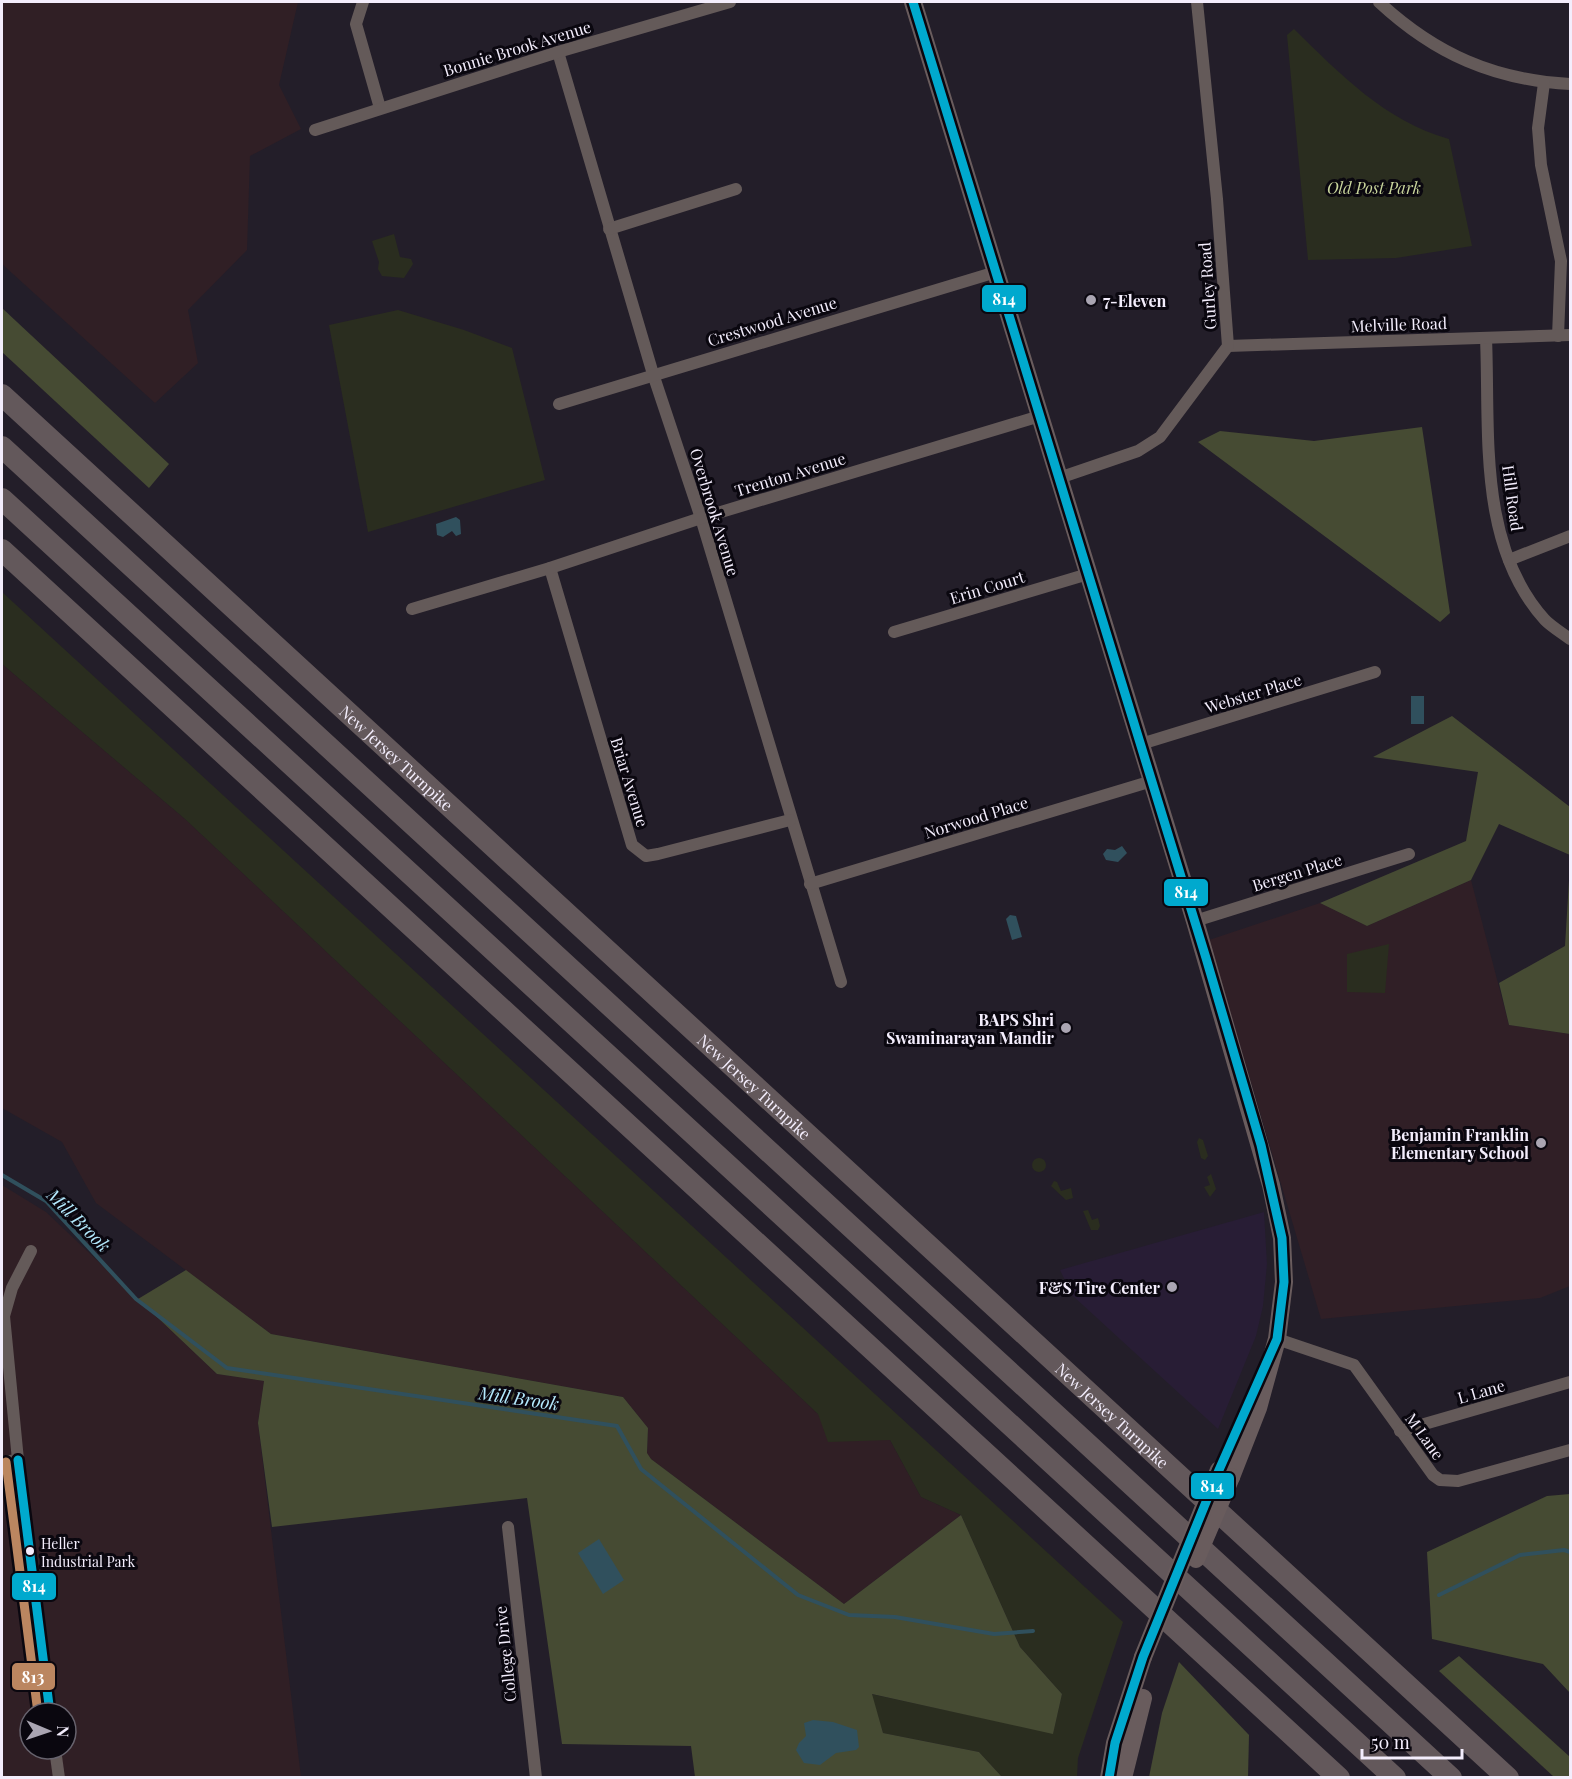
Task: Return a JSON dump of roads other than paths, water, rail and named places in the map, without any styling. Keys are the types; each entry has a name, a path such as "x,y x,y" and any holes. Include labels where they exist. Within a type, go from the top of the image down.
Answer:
{"highway":[{"name":"New Jersey Turnpike","path":"2,395 1508,1778"},
{"path":"2,447 1451,1778"},
{"path":"2,499 1395,1778"},
{"path":"2,550 1339,1778"}],"main road":[{"path":"913,2 1195,921 1261,1145 1282,1238 1284,1282 1278,1339 1115,1743 1109,1778"},
{"path":"1123,1778 1149,1658"}],"street":[{"path":"363,2 356,24 380,108"},
{"name":"Bonnie Brook Avenue","path":"315,130 558,52 730,2"},
{"name":"Gurley Road","path":"1059,478 1138,451 1160,437 1189,402 1228,346 1217,199 1197,2"},
{"path":"1379,2 1438,48 1491,72 1544,83 1570,84"},
{"name":"Overbrook Avenue","path":"558,52 653,374 701,518 790,820 841,982"},
{"path":"1544,83 1538,128 1540,165 1561,261 1564,336"},
{"path":"609,229 736,189"},
{"name":"Crestwood Avenue","path":"559,404 996,272"},
{"name":"Melville Road","path":"1228,346 1564,336"},
{"name":"Hill Road","path":"1486,338 1492,490 1502,545 1517,579 1545,620 1570,639"},
{"name":"Trenton Avenue","path":"412,609 550,568 701,518 1040,416"},
{"path":"1509,560 1570,536"},
{"name":"Briar Avenue","path":"550,568 632,845 646,856 790,820"},
{"name":"Erin Court","path":"894,632 1088,574"},
{"name":"Webster Place","path":"1141,744 1375,672"},
{"name":"Norwood Place","path":"810,884 1152,781"},
{"name":"Bergen Place","path":"1195,921 1409,854"},
{"path":"31,1251 12,1288 4,1316 18,1460 48,1701"},
{"name":"M Lane","path":"1278,1339 1354,1365 1400,1431 1433,1475 1440,1480 1450,1482 1570,1450"},
{"name":"L Lane","path":"1400,1431 1570,1386"},
{"path":"2,1462 18,1460"},
{"name":"College Drive","path":"508,1527 536,1778"},
{"path":"57,1761 59,1778"}],"water":[{"path":"456,517 460,520 461,534 456,536 452,531 443,537 437,535 436,524"},
{"path":"1411,696 1424,696 1424,724 1411,724"},
{"path":"1122,846 1127,853 1118,862 1106,860 1103,854 1107,849 1115,850"},
{"path":"1010,915 1016,916 1022,937 1012,940 1006,919"},
{"path":"599,1539 624,1580 603,1594 578,1553"},
{"path":"813,1720 833,1722 857,1730 859,1747 856,1750 836,1753 820,1765 804,1763 796,1750 806,1736 804,1723"}],"waterway":[{"name":"Mill Brook","path":"2,1175 46,1201 136,1299 227,1368 617,1426 641,1469 798,1595 849,1615 895,1617 994,1634 1033,1631"},
{"name":"Mill Brook","path":"1439,1595 1520,1555 1564,1550 1570,1552"}],"place":[{"name":"7-Eleven","path":"1091,300"},
{"name":"BAPS Shri Swaminarayan Mandir","path":"1066,1028"},
{"name":"Benjamin Franklin Elementary School","path":"1541,1143"},
{"name":"F&S Tire Center","path":"1172,1287"},
{"name":"Heller Industrial Park","path":"30,1551"}],"park label":[{"name":"Old Post Park","path":"1374,187"}]}
